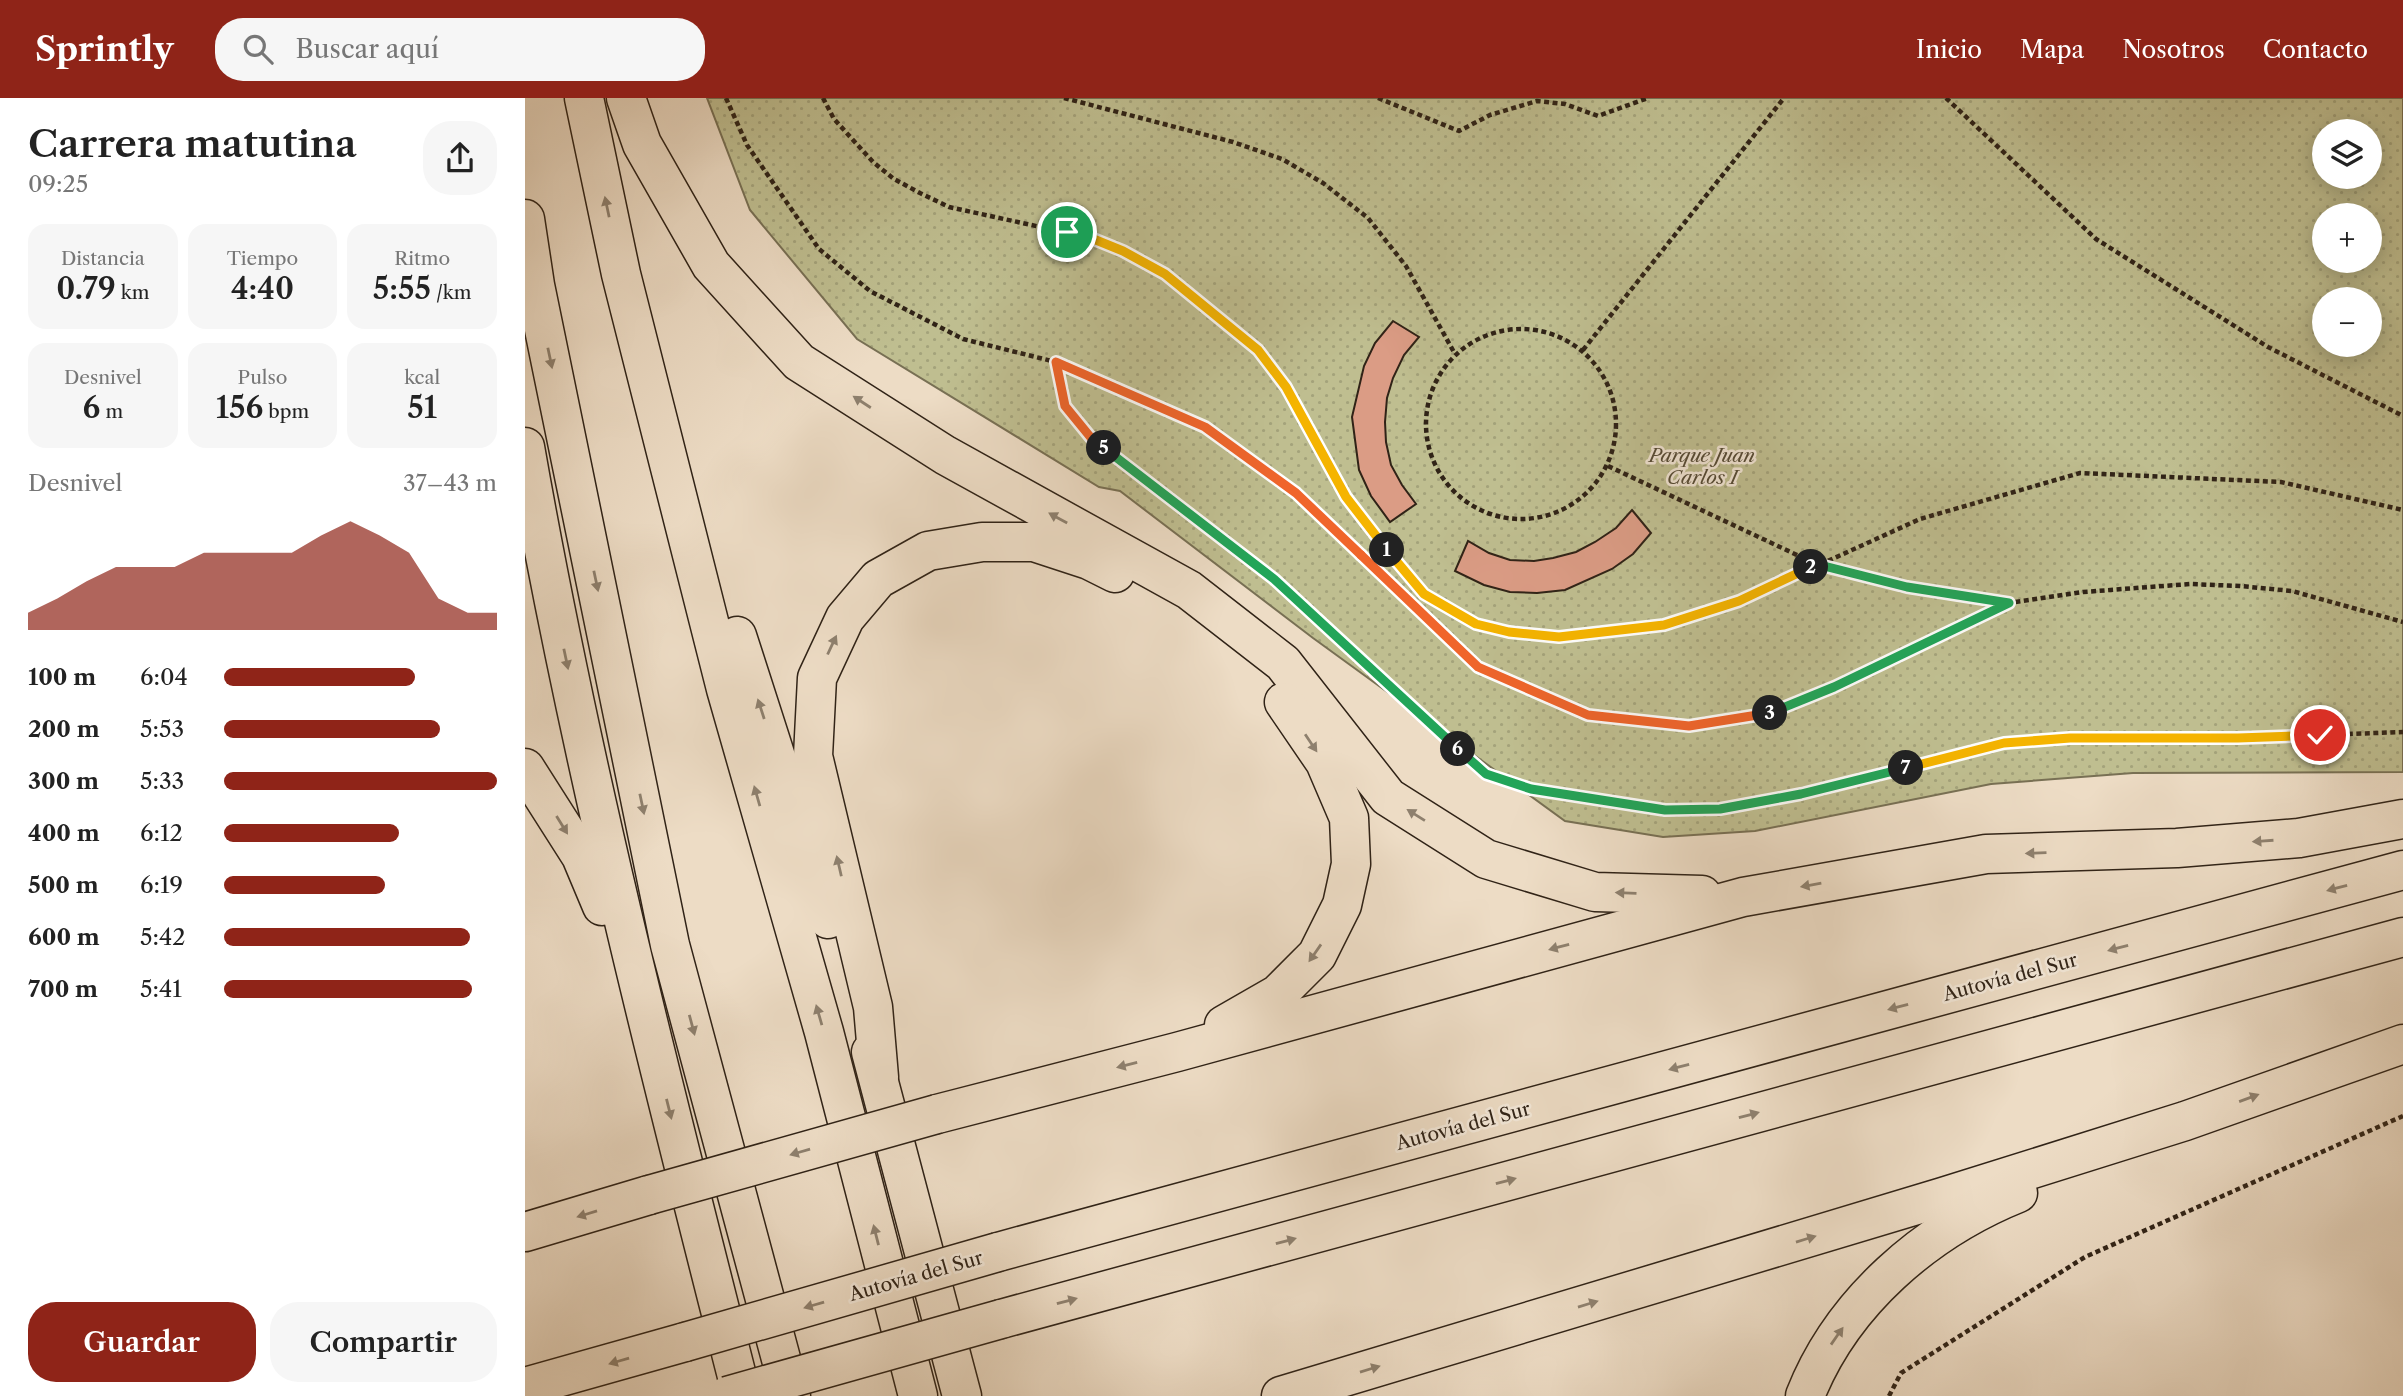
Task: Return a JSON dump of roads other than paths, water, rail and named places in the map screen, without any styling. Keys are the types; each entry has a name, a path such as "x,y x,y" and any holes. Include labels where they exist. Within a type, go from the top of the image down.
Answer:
{"highway":[{"path":"584,98 621,274 726,689 824,1032 918,1396"},
{"path":"626,98 642,144 711,265 799,362 945,455 1189,590 1283,663 1388,797 1486,859 1595,892 1743,897"},
{"path":"525,219 535,285 670,944 791,1396"},
{"path":"621,274 879,1077 963,1396"},
{"path":"525,447 545,565 640,995 742,1396"},
{"path":"879,1077 873,1007 813,756 817,678 845,618 878,579 928,551 982,542 1034,542 1089,560 1138,584 1221,641 1285,703 1325,762 1349,818 1351,864 1342,905 1317,955 1278,994 1177,1052"},
{"path":"525,768 581,856 640,995"},
{"path":"525,1232 937,1114 1177,1052 1743,897 1986,855 2176,848 2299,838 2403,819"},
{"name":"Autovía del Sur","path":"525,1387 998,1252 2403,870"},
{"path":"726,1396 2403,937"},
{"path":"1281,1396 1930,1201 2185,1121 2403,1044"},
{"path":"1805,1396 1834,1338 1875,1288 1929,1240 2000,1200 2139,1145 2185,1121"}],"park label":[{"name":"Parque Juan Carlos I","path":"1702,466"}]}
